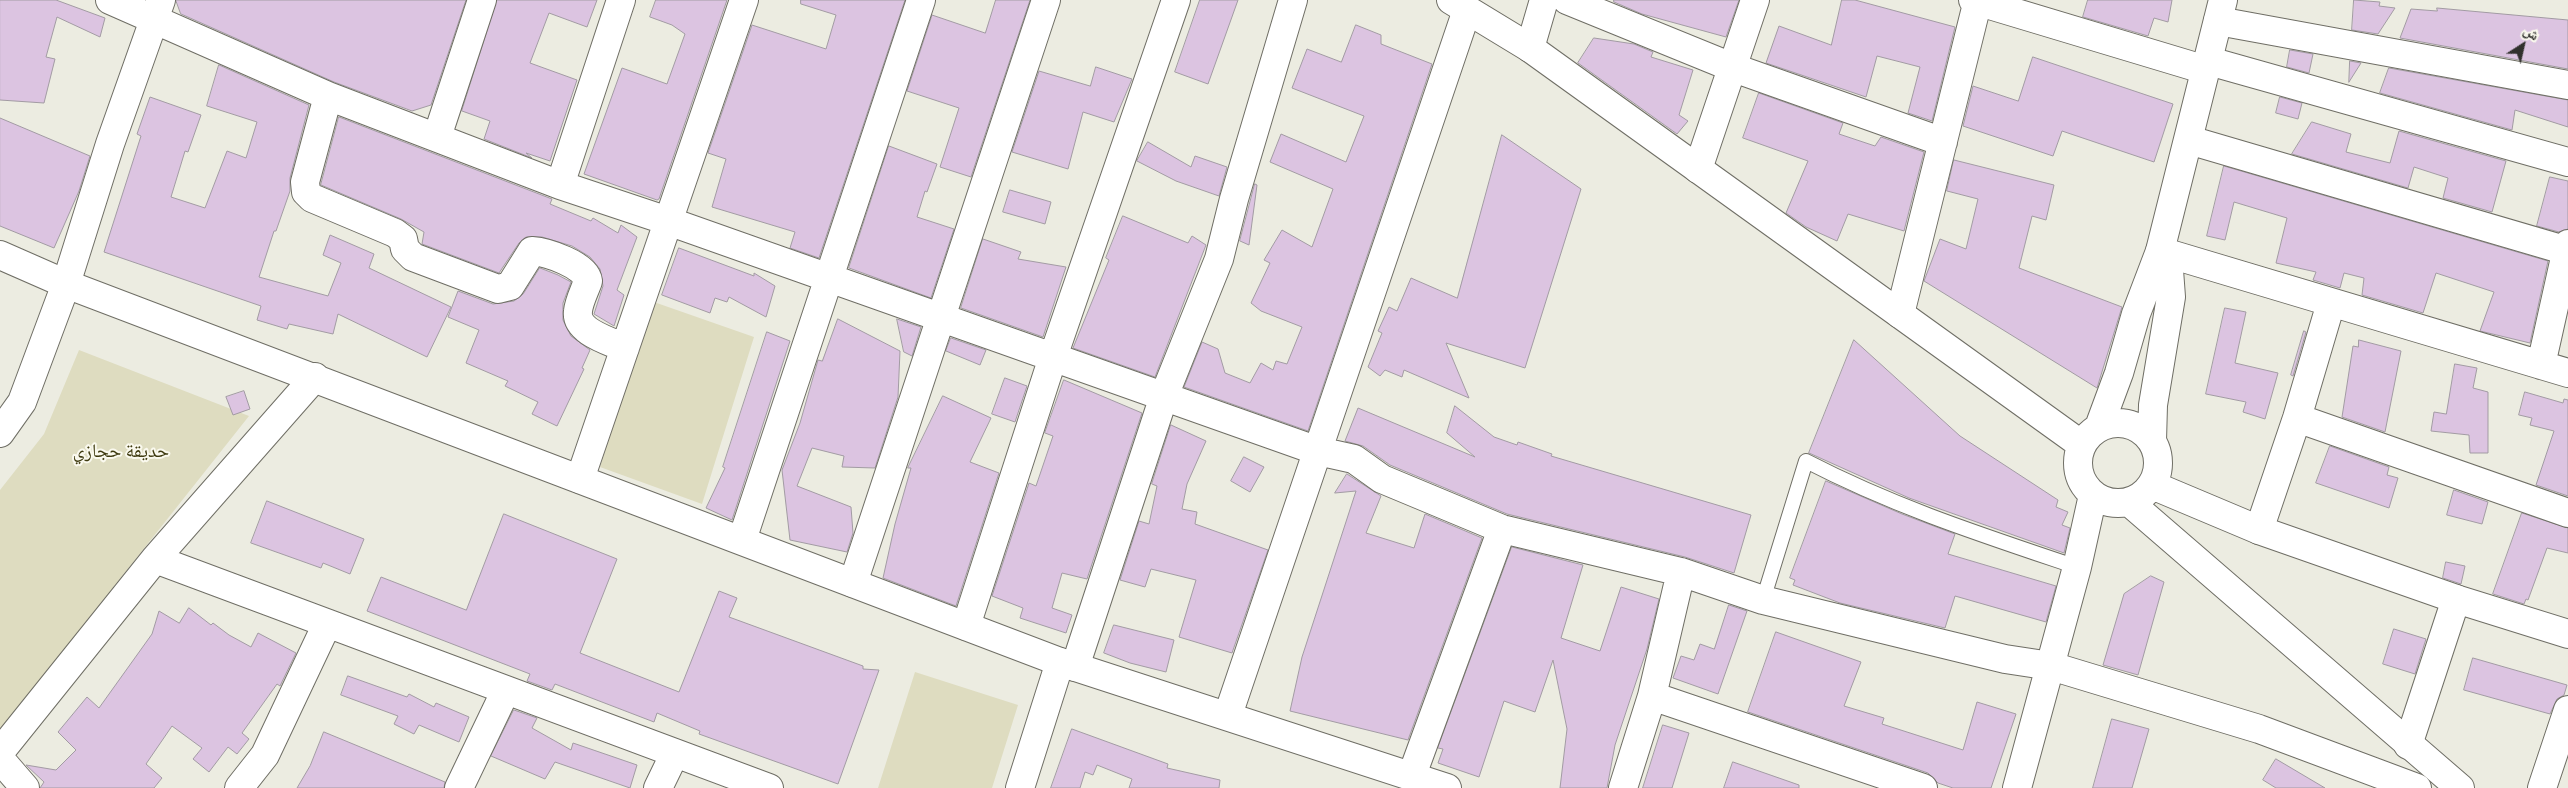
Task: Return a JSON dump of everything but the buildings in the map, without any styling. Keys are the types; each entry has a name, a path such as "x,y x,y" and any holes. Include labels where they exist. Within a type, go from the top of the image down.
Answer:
{"street":[{"path":"110,0 158,10 328,96 560,185 668,221 1318,451 1354,459 1382,479 1502,529 1681,572 1762,600 2005,659 2050,666 2259,729 2417,788"},
{"path":"437,137 482,0"},
{"path":"560,185 621,0"},
{"path":"580,479 744,0"},
{"path":"742,540 830,278 920,0"},
{"path":"853,583 1046,0"},
{"path":"966,626 1053,357 1176,0"},
{"path":"1020,788 1068,664 1164,396 1219,259 1234,199 1293,0"},
{"path":"1530,48 1544,0"},
{"path":"1566,0 1734,68 1942,142"},
{"path":"1698,169 1734,68 1755,0"},
{"path":"1900,314 1976,0 2207,66 2568,162"},
{"path":"1228,715 1318,451 1459,5 1530,48 1900,314 2090,436"},
{"path":"0,433 22,402 66,284 110,144 158,10"},
{"path":"2090,436 2113,423 2128,424 2142,430 2152,441 2158,455 2158,470 2152,484 2142,495 2128,502 2110,502 2093,495 2084,484 2079,472 2078,458 2119,373 2139,306 2160,251 2221,10 2568,85"},
{"path":"328,96 305,182 306,192 312,198 395,234 403,239 405,249 413,257 498,289 510,286 532,251 544,252 583,270 588,281 578,311 579,322 586,329 625,348"},
{"path":"2189,140 2567,248 2541,365"},
{"path":"2160,251 2568,373"},
{"path":"2152,441 2156,383 2171,297 2169,270 2160,251"},
{"path":"0,255 66,284 1068,664 1447,788"},
{"path":"2259,530 2297,418 2331,303"},
{"path":"0,752 155,559 315,377"},
{"path":"2297,418 2568,513"},
{"path":"2152,484 2259,530 2456,598 2568,634"},
{"path":"2025,780 2050,666 2077,567 2093,495"},
{"path":"2128,502 2408,745 2447,784"},
{"path":"1412,776 1502,529"},
{"path":"155,559 769,788"},
{"path":"1623,788 1652,696 1681,572"},
{"path":"2408,745 2456,598"},
{"path":"239,788 265,755 327,624"},
{"path":"459,788 506,690"},
{"path":"1652,696 1923,788"},
{"path":"2542,788 2568,710"},
{"path":"658,788 675,753"},
{"path":"0,759 25,788"}],"lane":[{"path":"1762,600 1806,461 1854,486 1931,518 2077,567"}],"green space":[{"path":"651,301 754,337 702,504 600,467"},
{"name":"حديقة حجازي","path":"79,350 249,416 0,730 0,490 44,434"},
{"path":"915,672 1018,705 992,788 878,788"}]}
